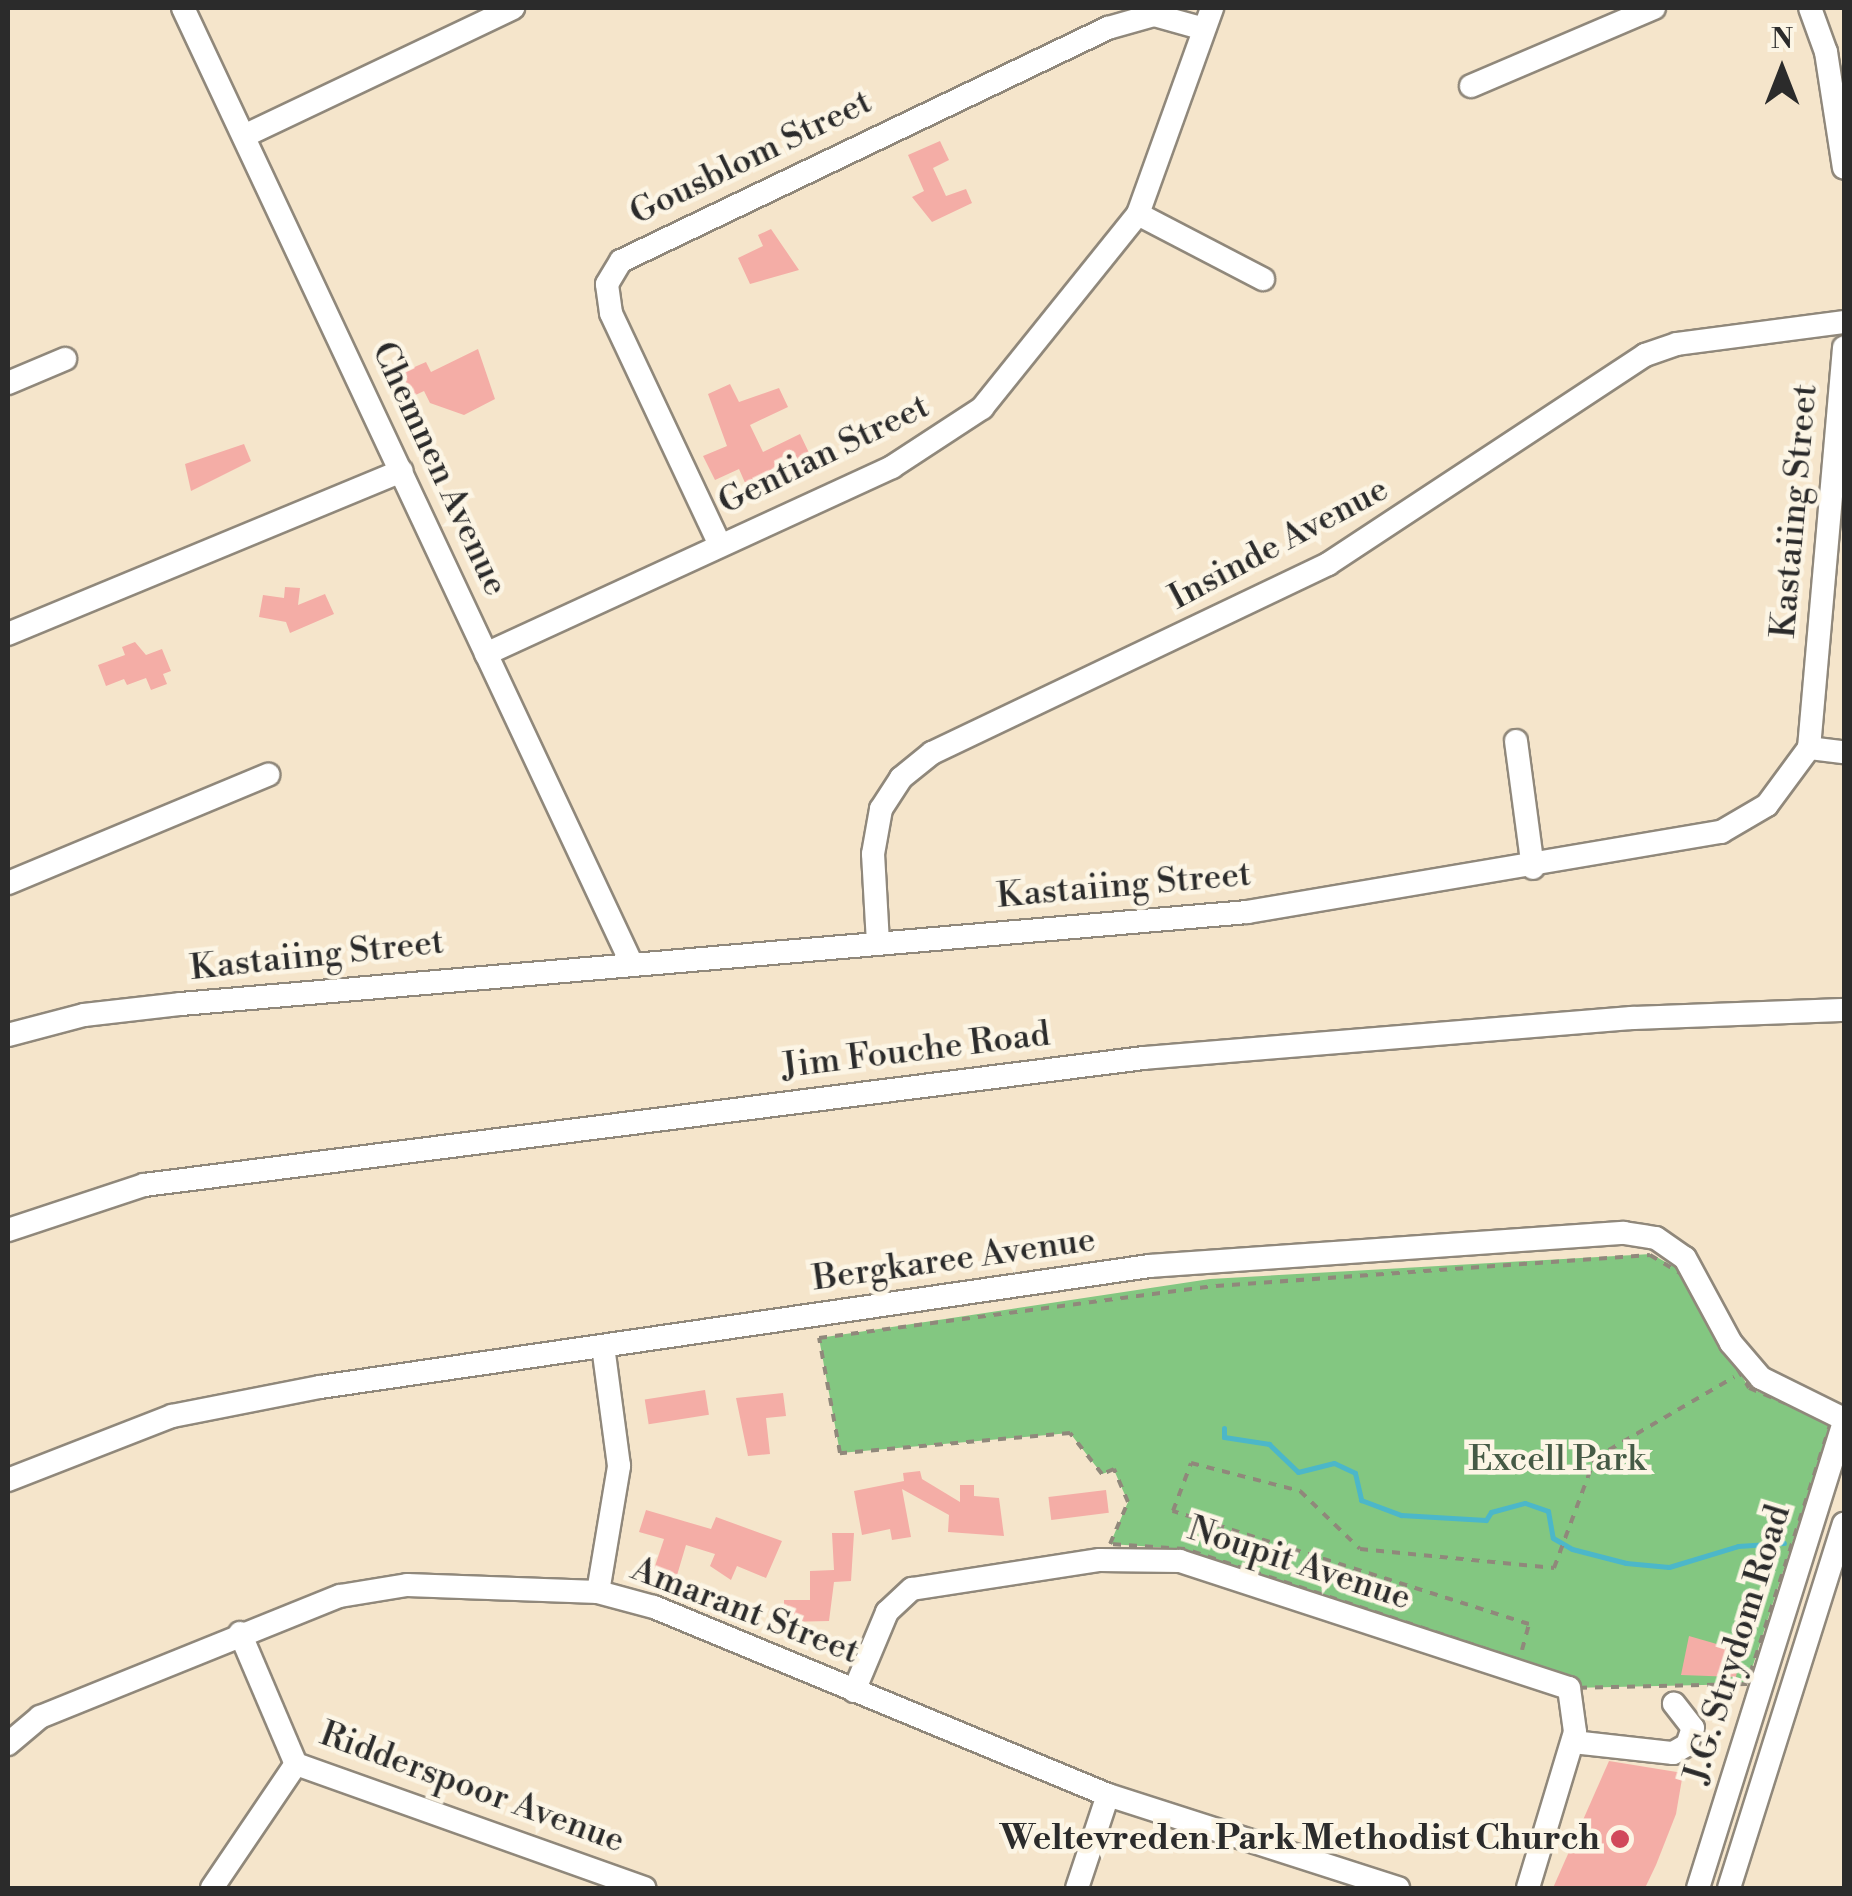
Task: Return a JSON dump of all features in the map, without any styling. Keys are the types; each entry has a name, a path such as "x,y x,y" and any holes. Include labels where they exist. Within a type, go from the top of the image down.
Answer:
{"street":[{"name":"Chemnen Avenue","path":"183,8 630,960"},
{"path":"244,136 487,13 514,8"},
{"path":"1470,86 1654,8"},
{"path":"1810,8 1826,52 1844,168"},
{"name":"Gousblom Street","path":"720,545 611,313 607,284 621,261 1108,28 1154,15 1206,18"},
{"name":"Gentian Street","path":"486,654 892,467 963,424 1138,214 1206,18"},
{"path":"1138,214 1262,280"},
{"name":"Insinde Avenue","path":"878,943 873,854 880,808 901,778 932,754 1328,564 1645,355 1678,344 1844,322"},
{"name":"Kastaiing Street","path":"8,1034 84,1015 630,960 1208,916 1532,868 1740,825 1786,784 1809,748 1844,348"},
{"path":"8,383 64,360"},
{"path":"8,634 402,470"},
{"path":"1516,741 1532,868"},
{"path":"1809,748 1844,752"},
{"path":"8,883 268,775"},
{"name":"Jim Fouche Road","path":"8,1230 144,1184 1144,1058 1632,1018 1844,1010"},
{"name":"Bergkaree Avenue","path":"8,1480 172,1416 232,1401 1150,1266 1634,1234 1667,1243 1685,1258 1731,1343 1761,1378 1844,1420"},
{"path":"598,1592 619,1466 603,1346"},
{"name":"J.G. Strydom Road","path":"1698,1888 1844,1420"},
{"name":"J.G. Strydom Road","path":"1729,1888 1844,1524"},
{"name":"Noupit Avenue","path":"854,1691 887,1612 912,1589 1140,1557 1180,1561 1569,1688"},
{"name":"Amarant Street","path":"8,1744 40,1717 240,1632 371,1588 459,1584 598,1592 654,1607 1108,1795 1398,1888"},
{"name":"Ridderspoor Avenue","path":"240,1632 296,1764 645,1888"},
{"path":"1528,1888 1578,1714 1569,1688"},
{"path":"1572,1742 1673,1753 1687,1745 1693,1728 1674,1704"},
{"path":"212,1888 296,1764"},
{"path":"1077,1888 1108,1795"}],"path":[{"path":"1650,1255 1680,1273 1749,1388 1831,1422 1747,1684 1569,1688 1519,1660 1185,1549 1110,1544 1128,1502 1114,1469 1102,1474 1070,1433 840,1453 820,1338 1216,1286 1650,1255"},
{"path":"1519,1660 1529,1624 1173,1512 1191,1463 1300,1492 1360,1549 1554,1568 1595,1458 1740,1373"}],"green space":[{"name":"Excell Park","path":"1651,1254 1680,1270 1749,1388 1831,1422 1747,1684 1569,1688 1519,1659 1185,1549 1110,1544 1128,1502 1114,1470 1102,1474 1070,1433 840,1453 819,1338 1210,1279"}],"building":[{"path":"940,141 949,160 933,168 946,196 966,189 972,203 932,222 912,197 924,191 908,155"},
{"path":"771,229 799,270 750,284 738,258 763,246 758,235"},
{"path":"478,349 495,399 464,415 430,403 424,391 405,400 394,376 426,362 431,372"},
{"path":"730,384 739,402 779,388 788,407 750,425 763,452 800,434 811,457 773,474 777,482 750,494 739,469 715,480 703,456 727,446 708,394"},
{"path":"244,444 251,461 191,491 185,464"},
{"path":"285,587 300,588 298,605 325,594 334,614 290,633 286,622 259,617 263,595 284,598"},
{"path":"135,642 146,655 162,649 171,671 163,674 167,684 151,690 146,678 127,685 124,679 106,686 98,665 125,655 122,647"},
{"path":"705,1390 709,1415 649,1424 645,1400"},
{"path":"783,1393 786,1416 766,1418 770,1454 748,1456 736,1398"},
{"path":"920,1471 922,1479 960,1502 960,1485 974,1485 974,1496 999,1498 1004,1536 948,1532 949,1515 902,1489 911,1537 892,1540 890,1529 862,1535 854,1491 904,1481 903,1473"},
{"path":"1106,1490 1109,1513 1051,1520 1048,1497"},
{"path":"646,1510 711,1529 716,1517 782,1541 766,1578 737,1566 731,1580 710,1566 715,1554 686,1545 675,1582 652,1575 664,1539 639,1532"},
{"path":"832,1533 854,1533 851,1581 834,1582 829,1621 784,1622 784,1600 810,1600 810,1571 834,1570"},
{"path":"1689,1636 1741,1651 1736,1677 1681,1675"},
{"name":"Weltevreden Park Methodist Church","path":"1609,1761 1683,1773 1676,1814 1656,1865 1645,1888 1553,1888"}],"waterway":[{"path":"1224,1428 1224,1437 1269,1444 1298,1472 1334,1463 1355,1473 1361,1500 1401,1515 1486,1520 1491,1512 1525,1503 1548,1511 1553,1538 1572,1549 1626,1563 1669,1567 1738,1546 1784,1543"}],"place":[{"name":"Weltevreden Park Methodist Church","path":"1620,1839"}]}
